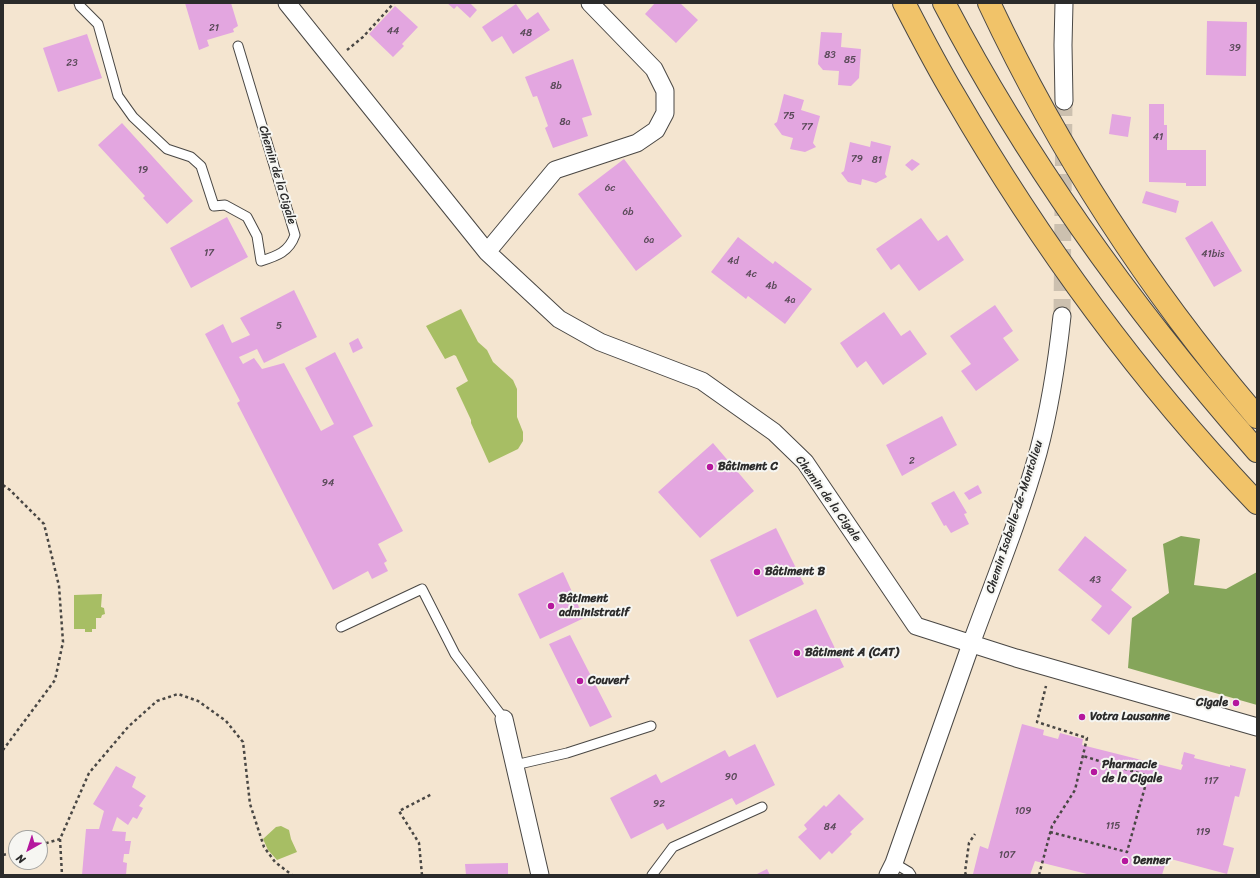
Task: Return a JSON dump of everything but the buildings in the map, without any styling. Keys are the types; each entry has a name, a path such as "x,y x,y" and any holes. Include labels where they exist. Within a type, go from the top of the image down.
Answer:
{"highway":[{"path":"904,3 950,88 980,139 1015,196 1049,245 1119,341 1152,383 1201,441 1257,503"},
{"path":"944,3 1013,125 1077,224 1111,272 1156,330 1222,411 1257,451"},
{"path":"989,3 1042,107 1101,207 1167,303 1257,417"}],"street":[{"name":"Chemin de la Cigale","path":"287,3 487,252 559,319 600,342 702,381 774,432 805,462 916,626 971,644"},
{"path":"1064,3 1064,101"},
{"path":"487,252 555,170 637,143 656,130 665,113 665,91 654,69 594,4"},
{"name":"Chemin Isabelle-de-Montolieu","path":"891,869 1003,558 1038,452 1056,371 1062,316"},
{"path":"971,644 1257,727"},
{"path":"504,719 540,875"}],"lane":[{"name":"Chemin de la Cigale","path":"79,3 80,6 98,24 118,96 133,117 168,149 192,157 201,166 214,206 225,206 247,217 257,236 261,261 278,256 292,244 296,234 238,46"},
{"path":"341,627 422,589 456,654 504,719"},
{"path":"515,765 567,753 651,726"},
{"path":"652,875 673,847 762,807"},
{"name":"Chemin Isabelle-de-Montolieu","path":"891,869 909,872 911,875"}],"path":[{"path":"345,51 363,37 394,3"},
{"path":"3,485 10,490 44,524 59,586 63,642 55,680 3,750"},
{"path":"1039,875 1052,826 1075,790 1087,738 1037,722 1046,685"},
{"path":"62,875 60,839 89,773 128,727 157,701 178,694 198,701 226,721 243,742 250,804 264,848 275,862 292,875"},
{"path":"1050,832 1127,852 1148,776 1083,756"},
{"path":"422,875 418,844 399,810 432,794"},
{"path":"966,875 965,872 969,843 975,834"},
{"path":"48,843 60,839"}],"green space":[{"path":"461,309 478,342 487,350 493,362 513,380 517,389 517,417 523,432 523,441 518,449 489,463 456,388 468,381 456,356 454,355 445,359 426,326"},
{"path":"1181,536 1200,539 1194,585 1226,589 1257,572 1257,705 1128,668 1132,618 1169,593 1163,544"},
{"path":"102,594 101,607 104,608 105,614 102,615 101,618 96,618 96,629 92,629 92,632 85,632 85,629 74,629 74,595"},
{"path":"281,826 289,830 297,852 277,860 268,850 263,839 276,827"}],"tunnel":[{"path":"1062,316 1064,101"}],"place":[{"name":"Bâtiment C","path":"710,467"},
{"name":"Bâtiment B","path":"757,572"},
{"name":"Bâtiment administratif","path":"551,606"},
{"name":"Bâtiment A (CAT)","path":"797,653"},
{"name":"Couvert","path":"580,681"},
{"name":"Cigale","path":"1236,703"},
{"name":"Votra Lausanne","path":"1082,717"},
{"name":"Pharmacie de la Cigale","path":"1094,772"},
{"name":"Denner","path":"1125,861"}]}
